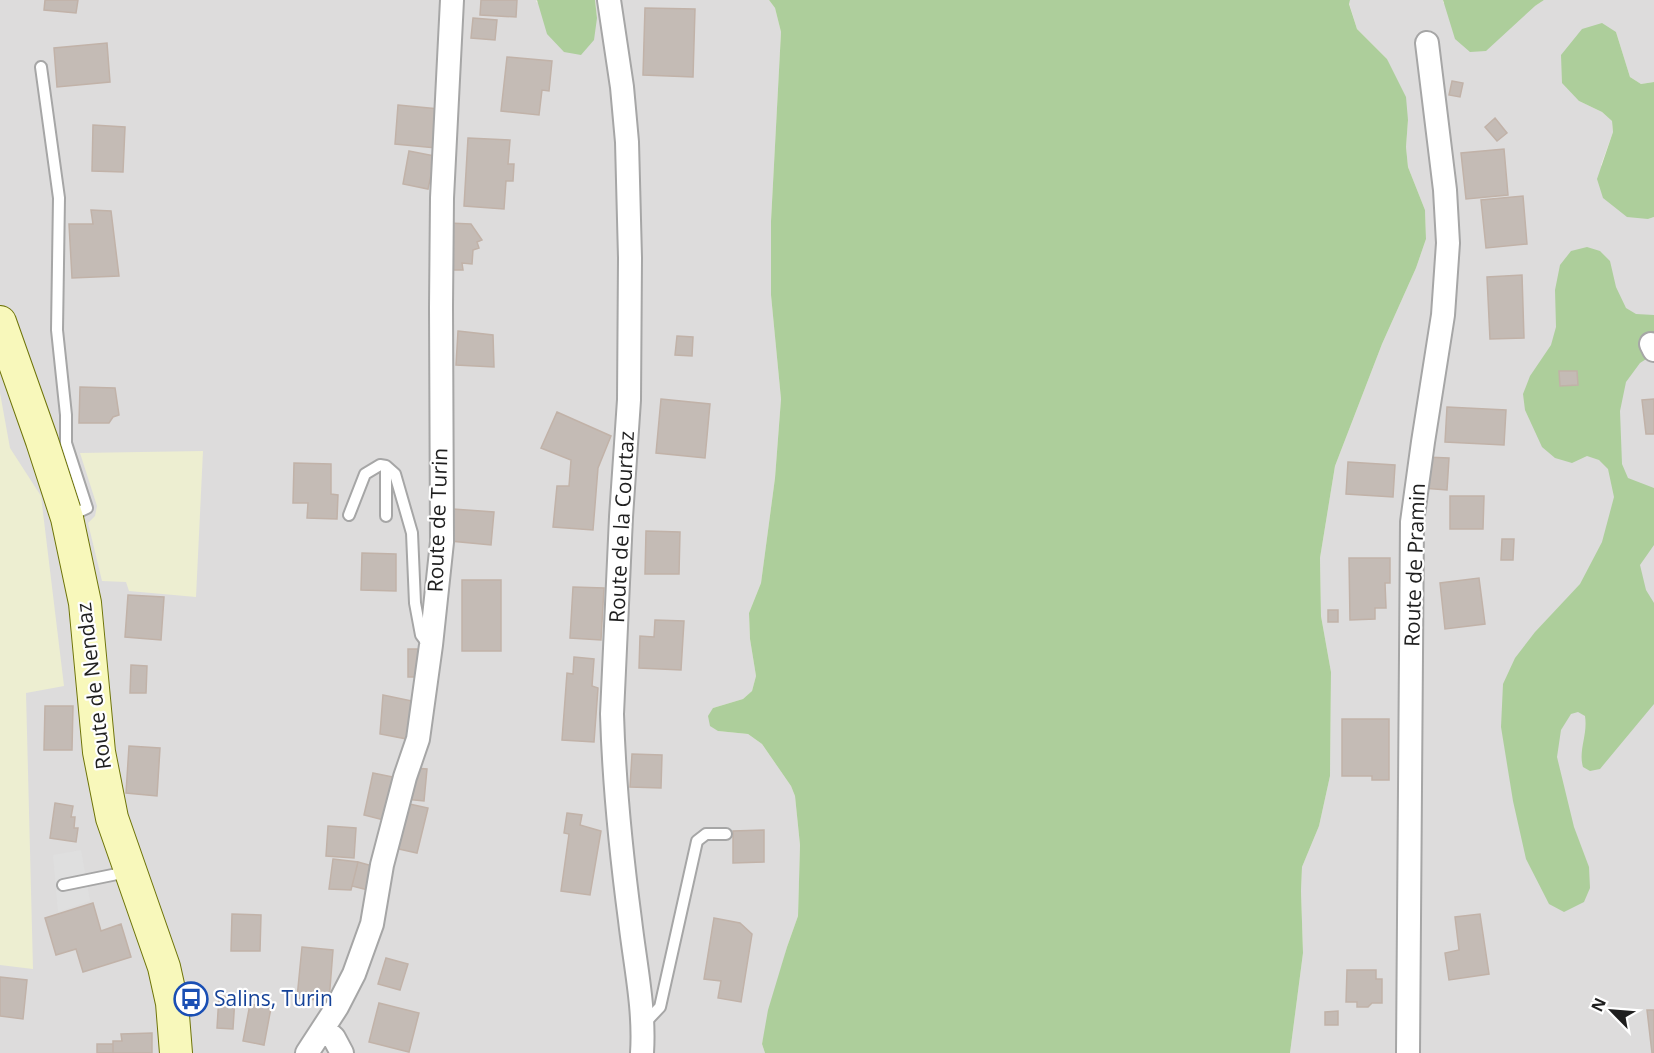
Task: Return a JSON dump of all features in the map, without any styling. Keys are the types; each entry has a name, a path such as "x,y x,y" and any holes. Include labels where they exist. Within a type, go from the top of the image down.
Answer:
{"main road":[{"name":"Route de Nendaz","path":"0,322 67,518 85,603 99,752 112,818 164,967 172,1003 176,1053"}],"street":[{"name":"Route de Turin","path":"307,1053 324,1029 354,974 372,924 382,864 405,777 418,739 431,645 442,542 442,198 452,0"},
{"name":"Route de la Courtaz","path":"609,0 622,87 627,142 630,258 630,400 621,517 612,714 613,746 625,880 643,1025 642,1053"},
{"name":"Route de Pramin","path":"1408,1053 1412,522 1443,315 1448,243 1445,190 1427,43"},
{"path":"324,1029 334,1038 342,1053"}],"lane":[{"path":"41,67 59,198 57,330 66,415 66,443 87,508 67,518"},
{"path":"349,515 365,474 380,465 386,466 395,474 412,533 415,603 421,635 431,645"},
{"path":"386,466 386,516"},
{"path":"643,1025 660,1007 697,841 706,834 726,834"},
{"path":"63,885 130,871"}],"shaded area":[{"path":"0,0 537,0 536,2 597,18 595,0 769,0 775,8 781,32 771,221 771,295 781,399 775,478 761,583 749,613 750,639 756,676 752,691 743,699 713,708 718,731 748,734 762,744 791,786 795,796 800,845 798,916 787,947 762,1044 765,1053 0,1053"},
{"path":"1350,0 1443,0 1443,3 1535,6 1544,0 1654,0 1654,82 1641,84 1630,77 1616,32 1579,101 1602,112 1612,121 1613,132 1601,165 1648,219 1654,217 1654,1053 1290,1053 1303,953 1302,867 1319,826 1330,776 1331,672 1321,616 1320,558 1335,466 1426,239 1425,210 1408,167 1406,147 1408,120 1387,59 1357,29"},
{"path":"81,850 90,901 58,912 53,855"}],"green space":[{"path":"537,0 595,0 597,18 594,40 581,55 564,52 547,34"},
{"path":"769,0 1350,0 1349,4 1357,29 1387,59 1406,97 1408,167 1425,210 1426,239 1335,466 1320,558 1321,616 1331,672 1330,776 1319,826 1302,867 1303,953 1290,1053 765,1053 762,1044 768,1010 798,916 800,845 795,796 791,786 762,744 748,734 718,731 710,726 708,716 713,708 743,699 752,691 756,676 750,639 749,613 761,583 775,478 781,399 771,295 771,221 781,32 775,8"},
{"path":"1443,0 1544,0 1486,51 1470,52 1455,39"},
{"path":"1602,23 1616,32 1630,77 1641,84 1654,82 1654,217 1648,219 1627,217 1603,198 1597,179 1613,132 1612,121 1602,112 1579,101 1562,83 1561,55 1582,29"},
{"path":"1587,247 1600,251 1610,261 1616,287 1626,308 1636,314 1654,315 1654,354 1640,363 1626,382 1620,411 1622,464 1628,478 1654,488 1654,545 1640,565 1646,590 1654,603 1654,704 1600,769 1590,771 1583,767 1585,716 1578,712 1571,714 1561,730 1557,757 1574,827 1589,867 1590,888 1584,902 1564,912 1549,904 1526,859 1513,801 1501,727 1503,684 1515,658 1535,632 1580,584 1602,542 1614,497 1608,469 1599,460 1587,456 1572,463 1555,458 1542,447 1525,410 1523,394 1530,376 1551,345 1556,327 1555,290 1560,265 1571,251"},
{"path":"0,393 10,448 41,496 64,686 26,693 33,969 0,965"},
{"path":"203,451 196,597 129,591 126,582 102,581 88,523 95,516 97,506 80,453"}],"building":[{"path":"45,0 78,0 76,13 44,10"},
{"path":"481,0 517,0 516,17 480,15"},
{"path":"645,8 695,9 693,77 643,75"},
{"path":"473,18 497,20 495,40 471,38"},
{"path":"107,43 110,82 57,87 54,48"},
{"path":"507,57 552,61 549,91 542,90 539,115 501,111"},
{"path":"1452,81 1463,83 1460,97 1449,95"},
{"path":"398,105 439,109 436,148 395,144"},
{"path":"1495,118 1507,133 1497,141 1485,127"},
{"path":"93,125 125,127 123,172 92,171"},
{"path":"468,138 510,140 508,164 514,164 513,181 506,181 504,209 464,206"},
{"path":"1504,149 1508,195 1466,199 1461,153"},
{"path":"409,151 435,156 428,189 403,184"},
{"path":"1523,196 1527,244 1486,248 1481,200"},
{"path":"91,210 111,211 119,276 72,278 69,224 93,224"},
{"path":"448,223 471,224 482,240 477,242 479,248 473,250 472,264 462,263 463,270 445,270"},
{"path":"1522,275 1524,338 1490,339 1487,277"},
{"path":"458,331 493,335 494,367 456,365"},
{"path":"677,336 693,337 692,356 675,355"},
{"path":"1559,371 1577,371 1578,385 1560,386"},
{"path":"80,387 115,388 119,415 113,417 109,423 79,423"},
{"path":"661,399 710,404 705,458 656,453"},
{"path":"1654,399 1654,434 1646,434 1642,400"},
{"path":"1447,407 1506,410 1504,445 1445,442"},
{"path":"557,412 611,436 598,468 593,530 553,527 557,486 569,486 571,460 541,448"},
{"path":"1424,457 1449,458 1447,490 1422,488"},
{"path":"1348,462 1395,465 1393,497 1346,494"},
{"path":"294,463 331,464 331,494 338,495 337,519 307,518 308,503 293,503"},
{"path":"1450,496 1484,496 1483,529 1450,529"},
{"path":"453,509 494,512 491,545 450,541"},
{"path":"646,531 680,532 679,574 645,574"},
{"path":"1502,539 1514,539 1513,560 1501,560"},
{"path":"362,553 396,554 396,591 361,590"},
{"path":"1349,558 1390,558 1390,583 1385,583 1386,608 1375,608 1375,619 1350,620"},
{"path":"1479,578 1485,624 1445,629 1440,583"},
{"path":"462,580 501,580 501,651 462,651"},
{"path":"573,587 604,588 601,640 570,638"},
{"path":"128,595 164,597 161,640 125,637"},
{"path":"1328,610 1338,610 1338,622 1328,622"},
{"path":"655,620 684,621 681,670 639,668 640,636 654,637"},
{"path":"408,649 422,649 421,677 408,677"},
{"path":"574,657 594,659 592,686 598,688 594,742 562,740 567,673 573,674"},
{"path":"131,665 147,666 146,693 130,693"},
{"path":"383,695 417,702 412,740 380,734"},
{"path":"45,706 73,706 72,750 44,750"},
{"path":"1342,719 1389,719 1389,780 1372,780 1372,776 1342,776"},
{"path":"129,746 160,748 157,796 126,793"},
{"path":"632,754 662,755 661,788 630,787"},
{"path":"415,768 427,769 424,801 405,799"},
{"path":"373,773 398,778 388,821 364,815"},
{"path":"55,803 73,806 71,817 75,817 74,828 78,828 76,842 50,838"},
{"path":"405,803 428,808 417,853 394,848"},
{"path":"567,813 582,815 580,825 601,831 590,895 561,891 569,834 564,833"},
{"path":"328,826 356,828 354,858 326,856"},
{"path":"764,830 764,862 733,863 733,831"},
{"path":"333,859 358,862 351,890 329,889"},
{"path":"358,862 380,868 376,892 352,886"},
{"path":"93,903 101,931 121,924 131,957 83,972 76,949 56,955 45,918"},
{"path":"232,914 261,915 260,951 231,951"},
{"path":"1480,914 1489,974 1449,980 1445,953 1459,950 1455,917"},
{"path":"714,918 740,923 752,934 741,1002 718,998 721,981 704,979"},
{"path":"302,947 333,950 329,1001 297,998"},
{"path":"386,958 408,964 400,990 378,984"},
{"path":"1347,970 1376,970 1376,979 1382,979 1382,1003 1357,1007 1357,1002 1346,1002"},
{"path":"0,977 27,980 23,1019 0,1016"},
{"path":"219,996 235,997 233,1029 217,1028"},
{"path":"379,1003 419,1013 409,1052 369,1042"},
{"path":"250,1004 271,1008 264,1045 243,1041"},
{"path":"1647,1010 1654,1010 1654,1053 1652,1053"},
{"path":"1338,1011 1338,1025 1325,1025 1325,1012"},
{"path":"152,1033 152,1053 113,1053 113,1041 122,1041 121,1034"},
{"path":"97,1044 113,1044 113,1053 97,1053"}],"place":[{"name":"Salins, Turin","path":"191,999"}]}
